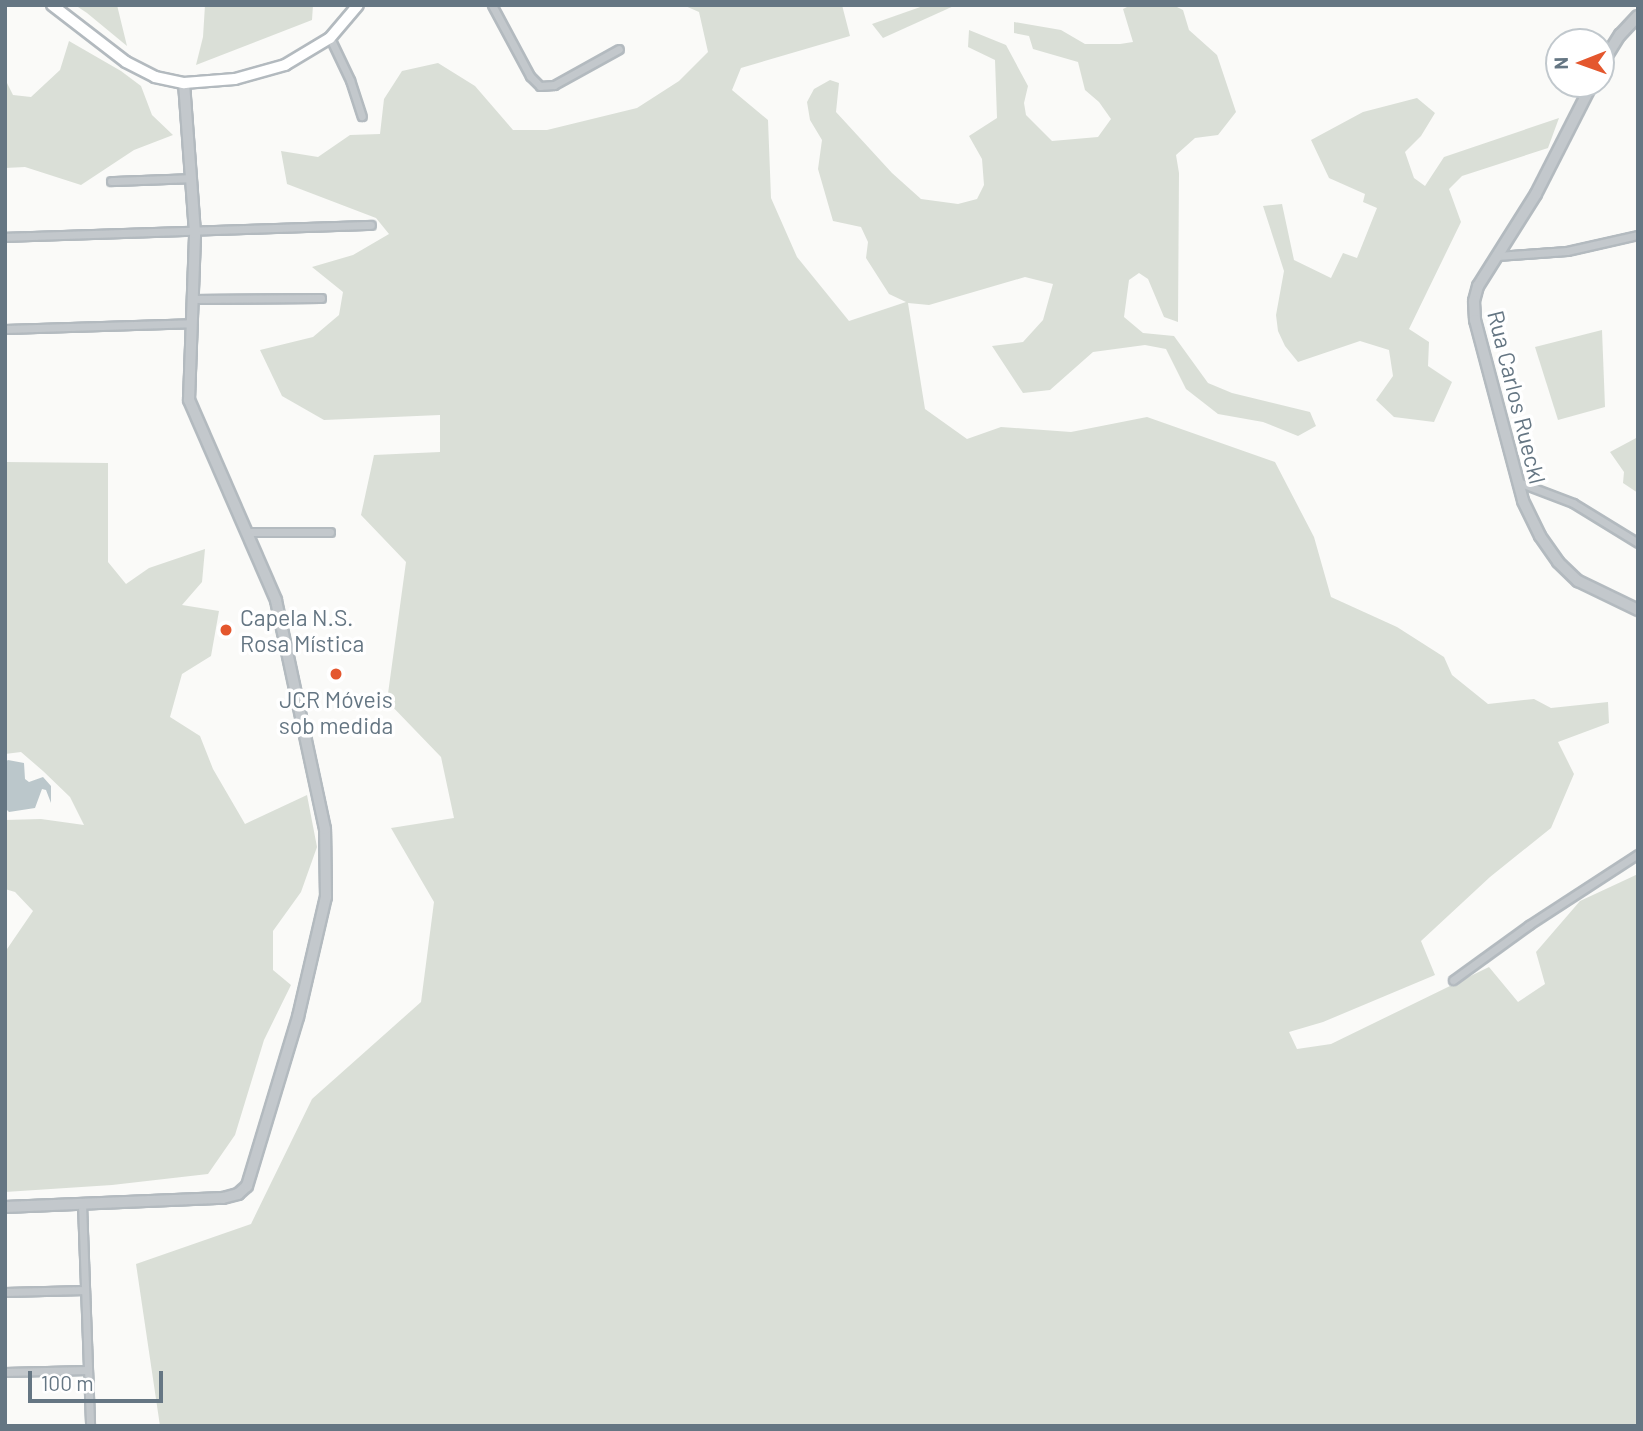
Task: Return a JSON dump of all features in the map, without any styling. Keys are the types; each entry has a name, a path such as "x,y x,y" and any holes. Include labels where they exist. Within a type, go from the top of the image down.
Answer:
{"main road":[{"path":"52,5 126,62 155,77 184,83 235,79 271,70 298,59 330,38 358,5"}],"street":[{"path":"492,5 530,76 540,86 554,85 619,49"},
{"path":"1615,43 1638,16"},
{"path":"330,38 350,80 362,116"},
{"path":"5,1207 223,1198 243,1191 255,1169 301,1005 322,917 328,877 323,813 280,614 248,532 189,400 195,233 184,83"},
{"name":"Rua Carlos Rueckl","path":"1584,98 1548,173 1476,293 1475,320 1518,482 1530,517 1558,562 1587,588 1638,610"},
{"path":"111,181 191,178"},
{"path":"5,237 195,233 371,225"},
{"path":"1497,256 1567,251 1638,235"},
{"path":"193,299 321,298"},
{"path":"5,329 191,323"},
{"path":"1518,482 1573,503 1638,543"},
{"path":"248,532 330,532"},
{"path":"1453,980 1530,925 1638,854"},
{"path":"82,1204 90,1426"},
{"path":"5,1292 85,1290"},
{"path":"5,1371 88,1370"}],"shaded area":[{"path":"75,5 117,5 127,46 87,13"},
{"path":"205,5 313,5 312,20 196,65 203,37"},
{"path":"683,5 842,5 850,36 741,68 732,90 768,120 771,198 797,257 849,321 906,302 889,294 866,258 868,242 861,227 833,221 818,169 822,140 810,120 807,102 814,89 830,80 839,83 836,112 892,173 921,199 958,204 977,199 984,185 982,159 969,136 997,118 995,60 968,47 969,30 1006,45 1028,86 1024,103 1026,115 1052,141 1098,137 1111,119 1099,102 1085,90 1078,62 1033,49 1029,36 1014,33 1014,22 1061,30 1085,44 1120,44 1133,42 1123,9 1131,5 1173,5 1183,10 1189,30 1217,55 1236,112 1218,135 1195,138 1176,155 1179,173 1178,322 1164,317 1148,279 1139,273 1129,280 1124,317 1143,333 1174,336 1208,383 1232,393 1310,412 1316,426 1298,436 1263,422 1218,414 1186,389 1166,349 1145,345 1093,352 1050,390 1023,393 992,346 1023,342 1043,320 1053,284 1025,277 929,305 908,303 925,409 967,439 1001,427 1071,432 1147,417 1275,462 1314,537 1331,597 1397,627 1444,657 1452,675 1488,704 1534,699 1551,708 1608,702 1609,723 1558,742 1574,774 1551,828 1490,877 1421,941 1435,975 1323,1022 1289,1032 1297,1049 1331,1044 1489,967 1518,1002 1545,984 1536,952 1580,901 1638,874 1638,1426 160,1426 136,1264 251,1224 312,1099 421,1002 434,902 391,828 454,818 441,757 387,701 406,562 361,515 374,455 440,452 440,415 324,420 282,396 260,350 313,337 339,315 343,292 312,267 353,255 389,234 376,218 287,184 281,151 318,157 350,135 380,134 384,99 402,71 438,63 475,86 513,130 547,130 637,108 679,81 708,52 699,12"},
{"path":"926,5 956,5 883,38 872,24"},
{"path":"69,41 121,71 141,86 152,115 173,135 134,150 81,185 25,167 5,168 5,79 13,95 31,97 60,70"},
{"path":"1417,98 1435,113 1421,136 1405,152 1414,178 1425,186 1444,157 1559,118 1548,148 1462,176 1449,189 1461,222 1409,329 1429,342 1428,366 1452,382 1434,422 1394,417 1376,400 1393,376 1389,350 1360,341 1298,362 1285,346 1278,331 1276,315 1284,271 1263,206 1282,204 1294,260 1331,278 1343,253 1357,258 1377,208 1363,202 1365,194 1329,178 1311,140 1363,112"},
{"path":"1602,330 1605,407 1558,420 1535,347"},
{"path":"1638,437 1638,493 1623,483 1624,472 1610,452"},
{"path":"5,462 108,463 108,562 126,584 149,568 205,549 202,582 182,605 219,611 211,656 182,674 170,717 200,736 213,769 245,824 307,795 317,847 301,892 273,931 273,970 291,985 264,1040 235,1135 208,1174 112,1185 5,1192 5,952 33,911 15,892 5,889 5,820 41,819 84,825 70,797 43,771 21,752 5,754"},
{"path":"8,760 24,763 25,779 29,782 43,777 51,786 51,803 46,790 42,789 35,808 9,812 5,808 5,762"}],"place":[{"name":"Capela N.S. Rosa Mística","path":"226,630"},
{"name":"JCR Móveis sob medida","path":"336,674"}]}
